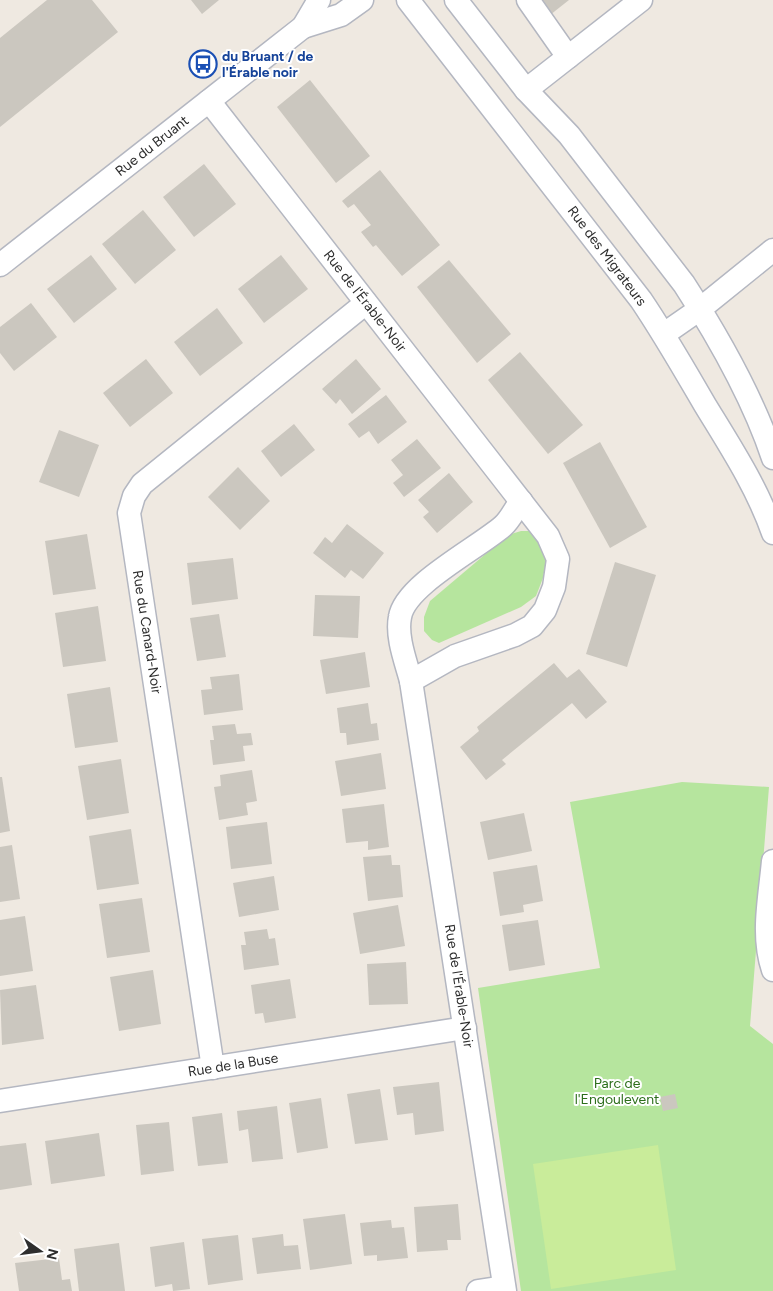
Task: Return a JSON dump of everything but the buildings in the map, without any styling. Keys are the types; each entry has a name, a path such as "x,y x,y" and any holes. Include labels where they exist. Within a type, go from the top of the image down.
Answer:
{"street":[{"name":"Rue du Bruant","path":"0,265 303,26 319,0"},
{"name":"Rue du Bruant","path":"303,26 342,14 362,0"},
{"name":"Rue des Migrateurs","path":"408,0 641,300 664,334 751,483 773,533"},
{"path":"456,0 526,90 569,135 676,273 700,309 755,412 773,458"},
{"path":"528,0 568,57"},
{"path":"526,90 641,0"},
{"name":"Rue de l'Érable-Noir","path":"209,101 548,536 558,559 554,587 545,610 532,626 515,635 455,656 411,681"},
{"path":"664,334 700,309 773,250"},
{"name":"Rue du Canard-Noir","path":"213,1068 130,513 134,496 142,484 366,303"},
{"name":"Rue de l'Érable-Noir","path":"505,1289 411,681 399,633 400,616 411,596 440,571 504,525 521,502"},
{"path":"773,861 767,926 769,959 773,970"},
{"name":"Rue de la Buse","path":"0,1101 465,1028"},
{"path":"478,1291 505,1289"}],"green space":[{"path":"521,531 534,531 547,557 543,578 536,596 521,607 439,643 432,640 424,631 424,617 430,601 508,535"},
{"name":"Parc de l'Engoulevent","path":"682,782 769,787 750,1026 773,1044 773,1291 521,1291 478,988 600,968 570,802"},
{"path":"658,1145 676,1270 551,1289 533,1164"}],"place":[{"name":"du Bruant / de l'Érable noir","path":"203,64"}]}
